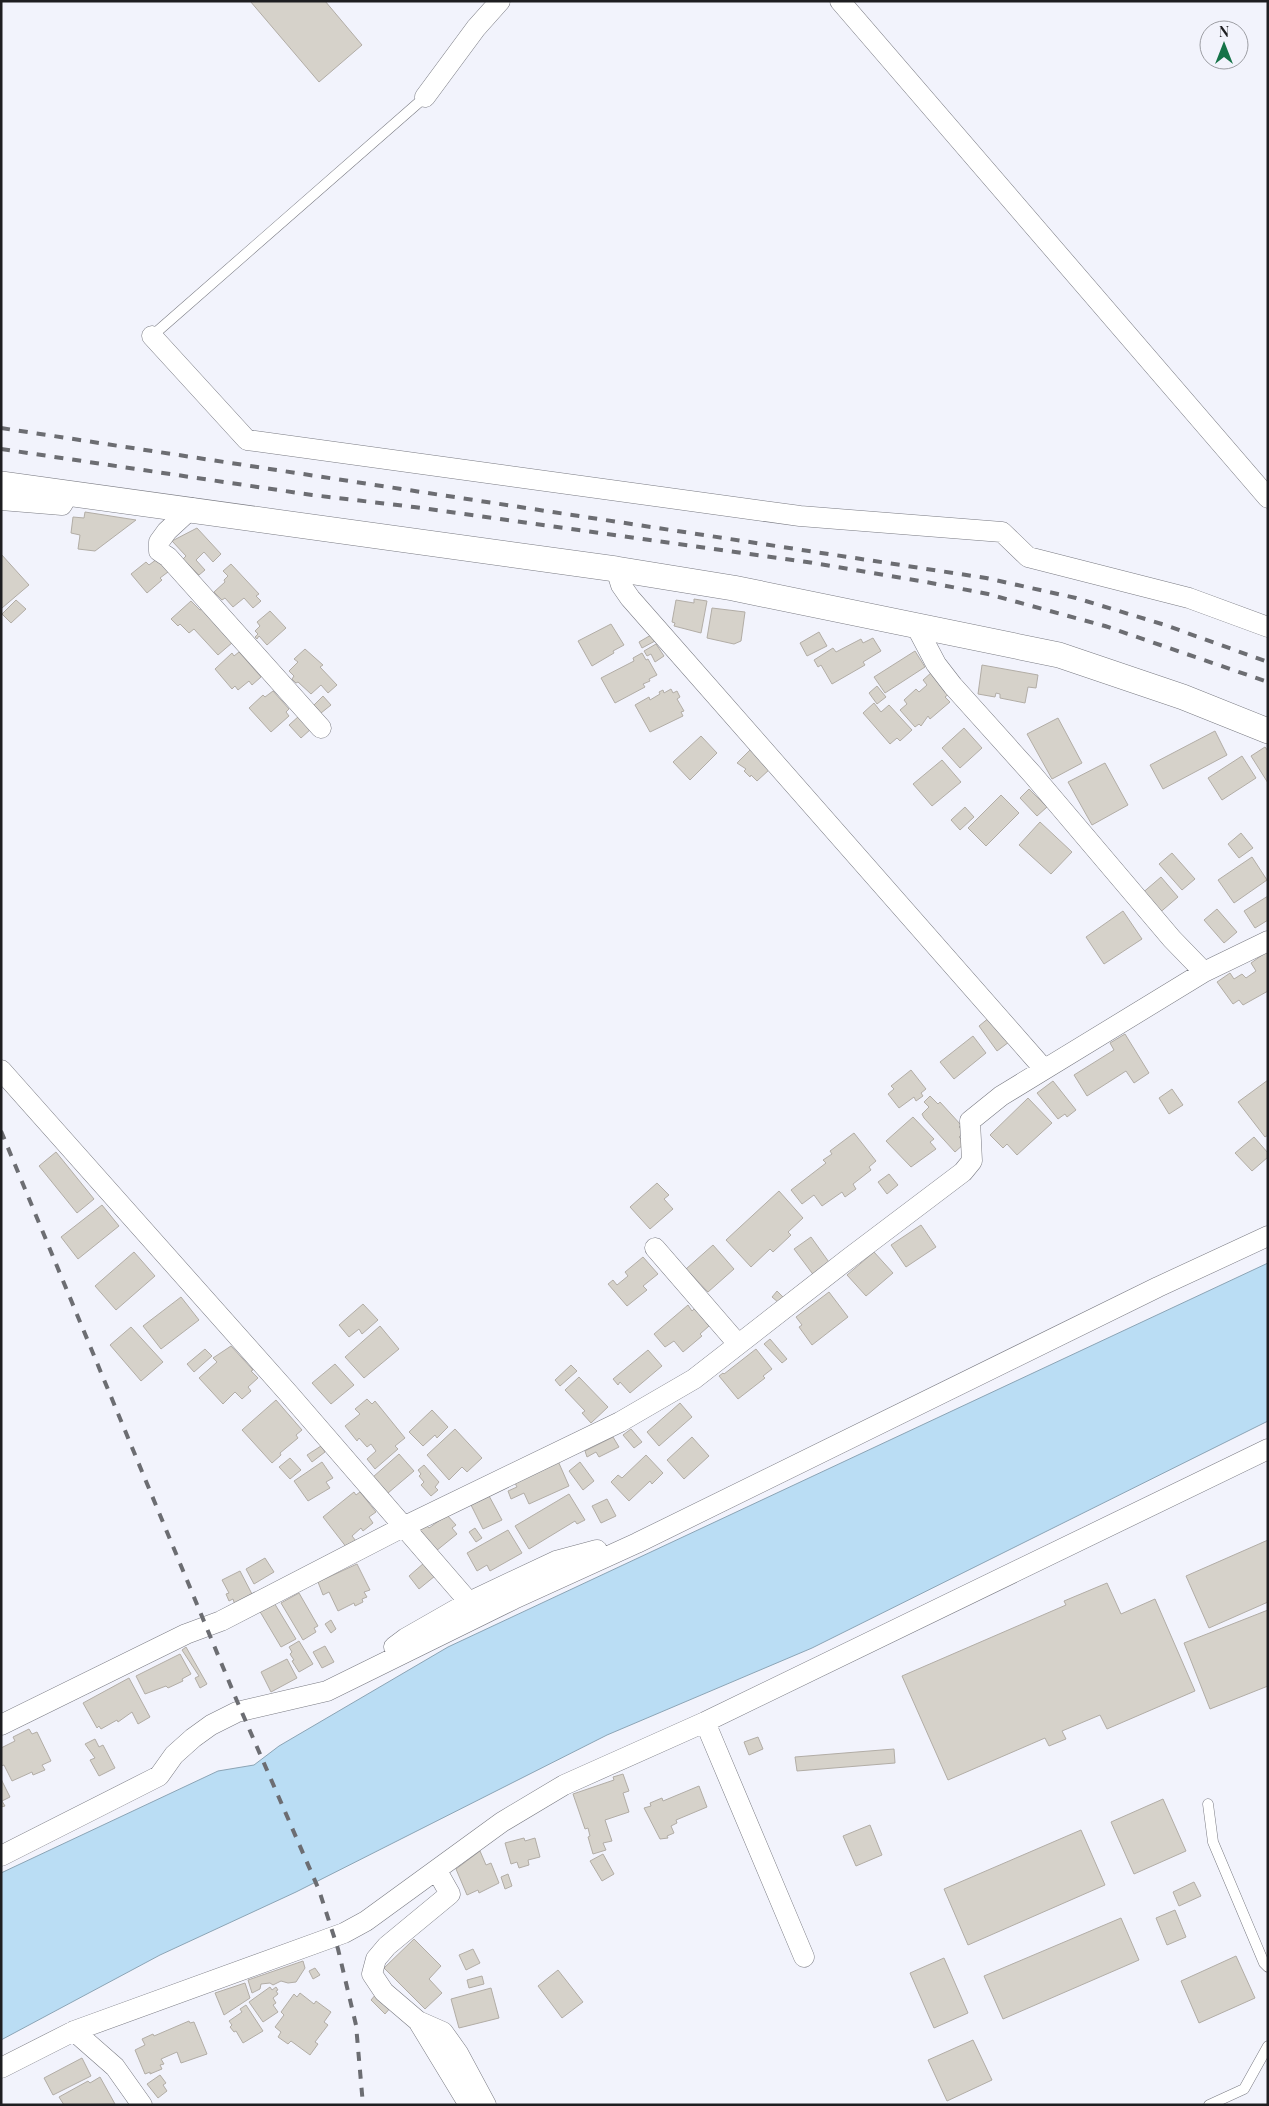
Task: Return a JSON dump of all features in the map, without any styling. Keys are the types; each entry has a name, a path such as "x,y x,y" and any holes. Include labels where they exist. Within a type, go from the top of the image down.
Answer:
{"street":[{"path":"425,97 476,28 500,1"},
{"path":"840,1 1268,498"},
{"path":"152,336 247,440 800,516 1002,532 1028,557 1189,598 1268,627"},
{"path":"1,484 192,508 616,568 733,588 1059,656 1183,697 1268,731"},
{"path":"1,500 62,505 70,493"},
{"path":"192,508 167,531 159,542 159,551 168,557 321,728"},
{"path":"616,568 621,586 630,598 1044,1069"},
{"path":"916,626 936,664 953,686 1033,775 1172,938 1204,972"},
{"path":"1,1725 186,1634 221,1621 403,1527 620,1422 694,1380 738,1344 963,1172 972,1161 970,1121 1001,1096 1204,972 1268,941"},
{"path":"1,1070 289,1394 469,1602"},
{"path":"1,1856 159,1776 174,1755 211,1724 237,1712 327,1691 514,1599 637,1543 1158,1287 1268,1236"},
{"path":"655,1248 738,1344"},
{"path":"1,2068 74,2032 344,1933 366,1921 502,1822 564,1785 705,1722 1268,1449"},
{"path":"387,1662 390,1652 406,1638 469,1602 556,1561 637,1543"},
{"path":"705,1722 804,1957"},
{"path":"437,1871 450,1894 387,1946 376,1960 372,1974 384,1992 418,2021 443,2032 458,2053 486,2105"},
{"path":"418,2021 469,2105"},
{"path":"74,2032 115,2067 142,2105"}],"lane":[{"path":"152,336 425,97"},
{"path":"1208,1804 1213,1842 1264,1963 1268,1967"},
{"path":"1209,2105 1244,2089 1268,2046"}],"water":[{"path":"1268,1263 1268,1421 812,1648 607,1735 296,1892 160,1955 1,2040 1,1873 218,1771 254,1765 279,1746 448,1647"}],"building":[{"path":"250,1 325,1 362,45 319,82"},
{"path":"85,512 136,520 95,551 78,549 80,535 71,533 73,517 84,518"},
{"path":"197,528 221,554 213,562 204,552 196,560 205,570 199,575 183,559 186,556 172,541"},
{"path":"1,554 29,585 2,608 1,607"},
{"path":"157,559 168,572 147,593 131,574 146,562 149,565"},
{"path":"231,564 259,594 256,596 261,601 253,608 244,598 233,607 225,598 222,600 214,592 225,582 224,580 228,576 223,571"},
{"path":"694,599 707,601 701,633 674,626 675,623 672,622 676,600 694,603"},
{"path":"16,600 26,609 11,623 2,614"},
{"path":"191,601 200,610 202,609 233,642 218,655 194,629 189,633 180,624 178,626 171,619"},
{"path":"712,608 745,612 741,641 734,644 707,638"},
{"path":"270,611 286,628 267,645 259,636 257,639 255,637 258,634 255,631 260,626 257,622"},
{"path":"611,624 624,645 592,666 578,641"},
{"path":"819,632 827,646 807,656 800,643"},
{"path":"651,635 655,641 642,648 639,642"},
{"path":"873,638 881,651 863,662 865,665 832,684 821,665 818,667 814,660 833,648 836,652 861,639 863,643"},
{"path":"656,644 664,656 655,662 651,654 647,656 644,651"},
{"path":"305,649 323,665 320,667 337,685 328,693 321,685 311,694 292,679 294,676 289,671 298,662 294,659"},
{"path":"915,651 925,667 885,693 874,677"},
{"path":"239,652 261,677 252,685 249,681 238,690 235,686 232,689 215,669 232,653 234,656"},
{"path":"642,653 646,660 648,659 657,675 643,684 645,687 615,703 601,678 634,661 633,658"},
{"path":"982,665 1038,675 1036,688 1028,687 1025,703 1000,698 1000,694 996,693 995,697 978,694"},
{"path":"932,672 950,693 945,697 950,702 930,719 928,716 921,726 919,724 915,727 900,710 907,704 904,700 916,689 919,692 927,685 923,680"},
{"path":"877,686 886,697 877,704 869,693"},
{"path":"671,689 673,693 677,691 680,697 677,699 684,711 681,712 683,716 650,732 635,705 649,697 650,700 663,690 664,693"},
{"path":"273,691 289,709 286,712 289,716 271,732 249,708 263,695 265,697"},
{"path":"323,696 331,705 321,713 314,705"},
{"path":"874,703 881,712 889,705 912,730 900,741 897,738 890,744 863,713"},
{"path":"299,716 311,729 301,738 289,725"},
{"path":"1058,718 1082,763 1052,779 1027,734"},
{"path":"964,728 982,748 960,768 942,748"},
{"path":"1215,731 1227,755 1163,789 1150,765"},
{"path":"701,736 717,753 690,780 673,762"},
{"path":"1265,747 1268,751 1268,783 1251,756"},
{"path":"751,749 770,769 757,781 751,775 750,777 744,771 746,769 737,763"},
{"path":"1242,756 1256,778 1222,800 1208,778"},
{"path":"942,760 961,782 932,806 913,784"},
{"path":"1105,763 1128,805 1092,825 1068,782"},
{"path":"1029,789 1047,807 1037,816 1020,798"},
{"path":"1001,795 1019,813 986,846 968,828"},
{"path":"965,807 974,817 960,830 951,820"},
{"path":"1040,822 1072,852 1051,874 1019,845"},
{"path":"1241,833 1253,848 1239,858 1228,844"},
{"path":"1172,853 1195,879 1182,890 1159,864"},
{"path":"1252,857 1267,880 1234,903 1218,880"},
{"path":"1161,877 1178,897 1157,915 1140,895"},
{"path":"1268,896 1268,920 1255,928 1244,911"},
{"path":"1217,909 1237,932 1224,943 1204,920"},
{"path":"1123,911 1142,939 1104,964 1086,937"},
{"path":"1268,951 1268,991 1243,1005 1239,1000 1233,1004 1217,982 1230,973 1234,979 1242,974 1246,978 1256,971 1251,963"},
{"path":"990,1017 1009,1042 997,1051 979,1026"},
{"path":"1125,1034 1149,1073 1134,1083 1126,1071 1087,1096 1074,1075 1114,1050 1110,1043"},
{"path":"973,1036 986,1053 954,1079 940,1062"},
{"path":"911,1070 926,1089 921,1093 923,1096 916,1101 914,1097 899,1108 888,1094 894,1089 891,1086"},
{"path":"1268,1080 1268,1135 1265,1137 1238,1102"},
{"path":"1053,1081 1076,1110 1067,1117 1065,1114 1058,1119 1037,1093"},
{"path":"1172,1089 1183,1105 1169,1114 1159,1098"},
{"path":"930,1096 938,1104 940,1102 961,1125 959,1127 964,1132 959,1137 965,1143 955,1152 922,1114 929,1107 924,1102"},
{"path":"1028,1098 1052,1123 1017,1155 1007,1144 1003,1148 990,1135"},
{"path":"913,1117 934,1139 930,1142 936,1149 911,1167 886,1141"},
{"path":"854,1133 876,1161 869,1167 871,1170 853,1184 856,1189 845,1197 842,1192 822,1206 814,1195 802,1204 791,1190 826,1163 823,1160 832,1154 830,1151"},
{"path":"1254,1137 1268,1153 1268,1157 1252,1171 1235,1153"},
{"path":"56,1152 94,1199 77,1213 39,1166"},
{"path":"889,1174 898,1185 887,1194 878,1182"},
{"path":"657,1183 669,1195 664,1199 673,1209 650,1229 630,1207"},
{"path":"779,1191 803,1218 788,1232 791,1235 773,1252 770,1249 751,1267 726,1240"},
{"path":"102,1205 119,1226 78,1259 61,1237"},
{"path":"921,1225 936,1247 906,1267 891,1245"},
{"path":"811,1237 831,1265 815,1277 794,1249"},
{"path":"713,1245 734,1269 708,1292 686,1269"},
{"path":"134,1252 155,1276 116,1310 95,1286"},
{"path":"874,1252 893,1273 866,1296 847,1275"},
{"path":"643,1257 658,1274 643,1286 647,1290 627,1306 608,1284 613,1280 617,1285 628,1276 625,1272"},
{"path":"777,1291 784,1298 779,1303 772,1297"},
{"path":"829,1292 848,1317 812,1345 799,1327 802,1325 796,1317"},
{"path":"181,1297 199,1320 161,1349 143,1326"},
{"path":"363,1304 378,1320 362,1334 359,1329 349,1337 339,1325"},
{"path":"688,1305 692,1311 695,1308 709,1326 700,1334 702,1336 683,1352 674,1341 665,1347 654,1334"},
{"path":"380,1326 399,1349 364,1378 345,1357"},
{"path":"131,1327 163,1362 141,1381 110,1345"},
{"path":"770,1339 787,1359 782,1363 764,1344"},
{"path":"231,1346 258,1378 248,1387 251,1391 242,1399 235,1392 223,1404 199,1378 217,1362 213,1358"},
{"path":"205,1349 212,1356 194,1372 187,1364"},
{"path":"756,1349 772,1369 763,1376 765,1378 738,1399 719,1376"},
{"path":"648,1350 662,1366 630,1393 620,1382 618,1385 613,1379"},
{"path":"335,1364 354,1385 331,1404 312,1383"},
{"path":"571,1365 577,1371 560,1386 555,1380"},
{"path":"579,1377 608,1407 591,1423 582,1413 585,1411 565,1390"},
{"path":"367,1399 372,1404 375,1401 405,1438 395,1446 398,1449 375,1469 367,1459 376,1451 371,1444 367,1447 359,1438 357,1441 345,1426 360,1414 355,1409"},
{"path":"276,1400 302,1430 296,1435 298,1438 280,1453 281,1455 272,1463 242,1430"},
{"path":"680,1403 692,1417 659,1446 647,1432"},
{"path":"432,1410 448,1427 437,1438 435,1435 423,1446 409,1432"},
{"path":"455,1429 482,1458 467,1472 462,1467 449,1480 427,1455"},
{"path":"631,1429 642,1442 634,1448 623,1435"},
{"path":"613,1437 619,1447 599,1457 596,1452 587,1457 585,1451"},
{"path":"692,1437 709,1456 684,1479 667,1460"},
{"path":"321,1446 325,1452 312,1462 307,1455"},
{"path":"399,1454 414,1471 388,1493 373,1477"},
{"path":"646,1455 663,1473 652,1484 650,1481 629,1501 611,1482 618,1475 622,1478"},
{"path":"290,1458 301,1470 290,1479 279,1467"},
{"path":"558,1461 569,1486 529,1504 524,1493 511,1499 508,1491 517,1487 514,1481"},
{"path":"322,1462 333,1478 326,1482 330,1488 308,1501 294,1481"},
{"path":"580,1462 594,1481 583,1490 569,1471"},
{"path":"424,1465 439,1482 435,1487 438,1490 431,1496 421,1485 424,1482 419,1476 421,1474 418,1470"},
{"path":"354,1492 356,1495 360,1492 376,1512 369,1517 373,1523 363,1531 361,1528 352,1536 356,1541 347,1548 323,1517"},
{"path":"488,1494 502,1520 483,1529 470,1503"},
{"path":"569,1494 585,1520 577,1524 575,1521 529,1549 515,1526"},
{"path":"607,1499 616,1516 601,1523 592,1506"},
{"path":"447,1515 456,1525 452,1528 457,1534 436,1551 418,1530 425,1524 429,1528"},
{"path":"475,1528 482,1538 476,1542 469,1532"},
{"path":"508,1530 522,1553 490,1571 487,1565 477,1571 467,1553"},
{"path":"1268,1540 1268,1602 1209,1628 1186,1576"},
{"path":"265,1558 274,1572 254,1584 246,1569"},
{"path":"424,1563 435,1576 419,1589 409,1576"},
{"path":"357,1564 370,1590 364,1592 367,1597 362,1599 363,1602 355,1606 354,1603 338,1611 329,1592 323,1595 318,1582"},
{"path":"240,1571 253,1596 235,1605 233,1599 229,1601 226,1594 229,1593 222,1580"},
{"path":"1107,1583 1121,1614 1155,1599 1195,1691 1107,1729 1100,1715 1062,1731 1066,1739 1049,1746 1045,1738 948,1780 902,1676 1066,1605 1064,1601"},
{"path":"299,1593 318,1626 314,1628 316,1632 303,1640 281,1603"},
{"path":"273,1601 296,1639 281,1647 259,1610"},
{"path":"1268,1610 1268,1686 1210,1709 1184,1643"},
{"path":"331,1620 336,1629 331,1633 325,1624"},
{"path":"299,1641 313,1664 299,1672 292,1661 294,1660 290,1654 292,1652 289,1647"},
{"path":"325,1646 334,1662 322,1668 313,1652"},
{"path":"186,1647 207,1684 200,1688 195,1678 199,1676 182,1650"},
{"path":"180,1654 191,1674 182,1679 183,1681 168,1688 166,1686 145,1694 136,1676"},
{"path":"287,1659 297,1678 271,1692 261,1672"},
{"path":"129,1678 150,1717 138,1724 132,1712 118,1722 117,1720 101,1729 99,1726 97,1728 83,1703"},
{"path":"29,1729 32,1734 37,1732 51,1761 42,1765 45,1770 33,1775 32,1772 12,1781 4,1765 1,1766 1,1748 15,1741 13,1737"},
{"path":"758,1737 763,1749 749,1755 744,1742"},
{"path":"95,1739 99,1747 103,1745 115,1768 99,1776 90,1760 95,1758 85,1744"},
{"path":"894,1749 895,1763 797,1771 795,1757"},
{"path":"623,1774 629,1791 623,1793 629,1812 605,1820 612,1841 603,1843 606,1850 593,1854 588,1837 590,1836 588,1828 585,1829 573,1794 614,1780 613,1777"},
{"path":"1,1779 10,1797 2,1801 5,1806 1,1807"},
{"path":"699,1786 707,1807 676,1820 677,1823 671,1826 674,1833 667,1836 668,1838 660,1839 644,1808 651,1806 650,1803 662,1798 663,1801"},
{"path":"1163,1799 1186,1851 1134,1874 1111,1822"},
{"path":"870,1825 882,1855 856,1866 843,1836"},
{"path":"1081,1830 1105,1885 968,1945 944,1889"},
{"path":"524,1838 525,1841 535,1838 540,1857 528,1860 529,1865 519,1868 517,1862 511,1864 505,1843"},
{"path":"480,1851 486,1865 491,1863 499,1883 479,1893 478,1890 467,1895 456,1869"},
{"path":"603,1854 614,1874 602,1881 590,1861"},
{"path":"508,1874 512,1886 505,1889 501,1877"},
{"path":"1194,1882 1201,1896 1179,1906 1173,1892"},
{"path":"1175,1910 1186,1937 1167,1945 1156,1918"},
{"path":"1121,1918 1139,1960 1003,2019 984,1976"},
{"path":"414,1939 441,1966 429,1979 442,1993 425,2009 384,1968"},
{"path":"473,1949 480,1963 466,1970 459,1955"},
{"path":"1236,1956 1255,1998 1199,2023 1181,1981"},
{"path":"944,1958 968,2013 934,2028 910,1973"},
{"path":"303,1961 305,1968 296,1982 288,1983 281,1981 273,1985 270,1983 261,1984 260,1989 252,1993 248,1980"},
{"path":"315,1968 320,1975 313,1979 309,1971"},
{"path":"558,1970 583,2002 562,2018 538,1986"},
{"path":"482,1976 484,1984 469,1988 467,1980"},
{"path":"245,1983 250,1998 224,2015 215,1993"},
{"path":"270,1987 272,1990 276,1987 278,1990 276,1991 278,1994 273,1998 276,2003 273,2005 278,2012 263,2022 249,2002"},
{"path":"491,1988 499,2018 459,2028 451,1999"},
{"path":"300,1993 314,2004 316,2001 331,2012 324,2022 328,2025 315,2042 318,2044 310,2055 291,2041 288,2044 278,2037 281,2032 275,2027 284,2015 281,2012 294,1994 297,1997"},
{"path":"377,1993 391,2007 385,2014 371,2000"},
{"path":"246,2005 263,2031 243,2043 236,2031 234,2032 230,2027 232,2025 229,2021 242,2012 240,2009"},
{"path":"189,2021 190,2023 194,2022 207,2054 181,2063 177,2052 161,2059 164,2064 160,2065 162,2069 145,2074 135,2050 145,2045 142,2039"},
{"path":"973,2040 992,2080 947,2101 928,2060"},
{"path":"82,2058 91,2076 53,2095 44,2078"},
{"path":"160,2075 166,2083 163,2085 167,2091 158,2098 147,2084"},
{"path":"100,2077 115,2104 64,2105 59,2097 88,2081 90,2083"}],"railway":[{"path":"1,428 986,578 1076,598 1165,625 1268,662"},
{"path":"1,449 312,495 414,507 807,562 926,582 988,594 1105,626 1268,682"},
{"path":"1,1131 237,1701 319,1890 338,1949 356,2025 363,2105"}]}
